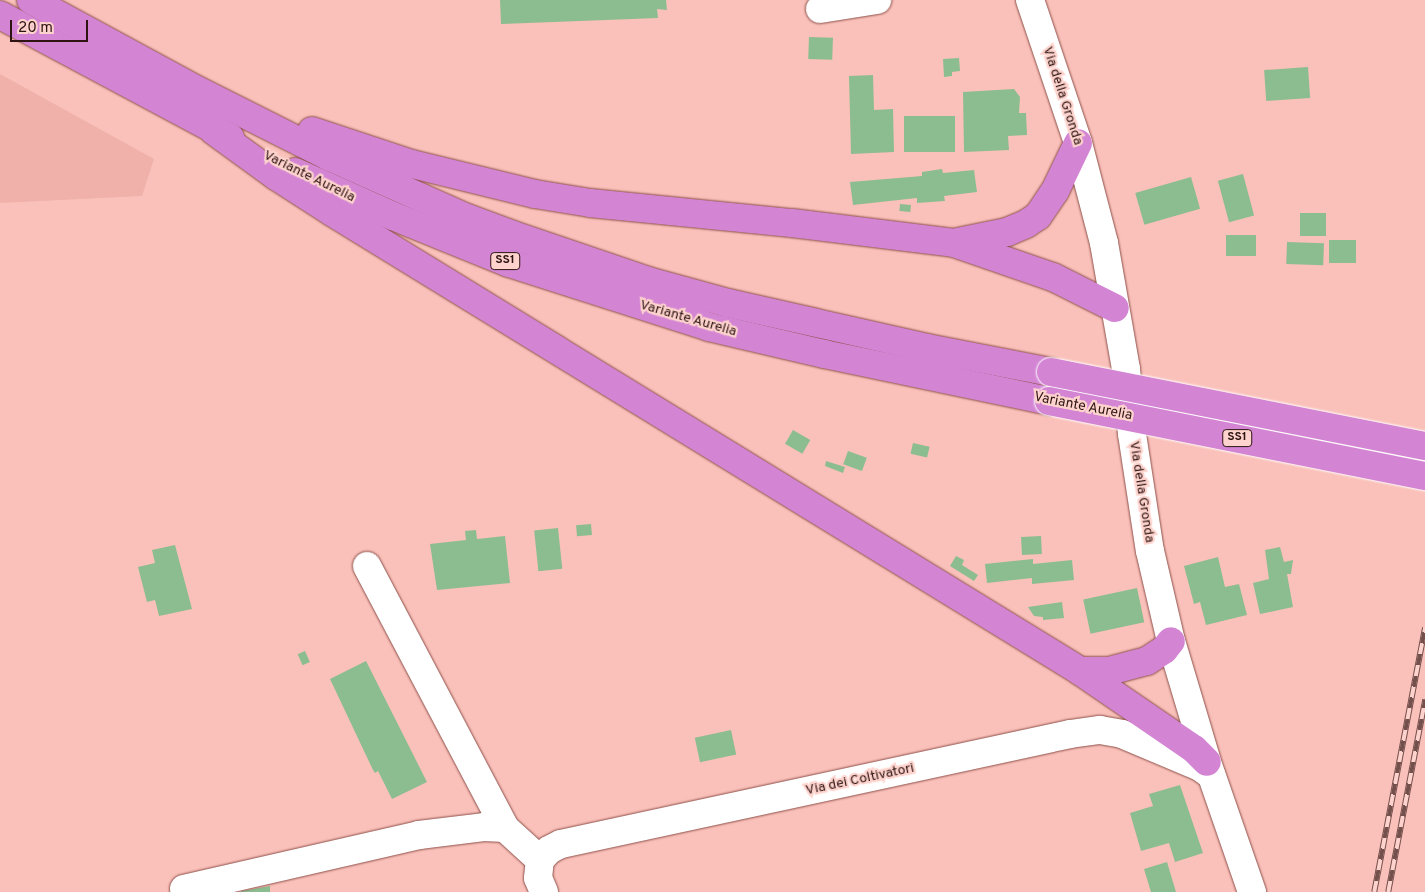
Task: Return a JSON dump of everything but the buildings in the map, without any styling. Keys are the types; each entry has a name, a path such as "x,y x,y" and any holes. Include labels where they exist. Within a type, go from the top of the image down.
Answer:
{"highway":[{"name":"Variante Aurelia","path":"30,0 197,90 330,158 431,203 562,253 648,281 728,303 927,348 1425,446"},
{"name":"Variante Aurelia","path":"0,15 214,130 301,174 393,216 560,280 709,327 824,354 1425,476"},
{"path":"197,90 365,150 470,180 535,194 590,203 792,223 954,243 1053,277 1115,308"},
{"path":"214,130 276,176 340,217 1080,671 1194,749 1209,768"},
{"path":"954,243 1007,232 1026,224 1038,216 1055,191 1078,143"},
{"path":"1080,671 1109,671 1147,661 1164,650 1171,641"}],"street":[{"path":"820,9 877,0"},
{"name":"Via della Gronda","path":"1030,0 1078,143 1104,243 1150,551 1171,641 1209,768 1252,892"},
{"path":"367,566 505,828 540,860 538,878 544,892"},
{"name":"Via dei Coltivatori","path":"540,860 549,850 561,844 1070,734 1100,730 1122,734 1209,768"},
{"path":"184,889 419,835 484,826 505,828"}],"shaded area":[{"path":"0,74 154,159 142,196 0,203"}],"railway":[{"path":"1374,892 1425,628"},
{"path":"1388,892 1425,700"}]}
